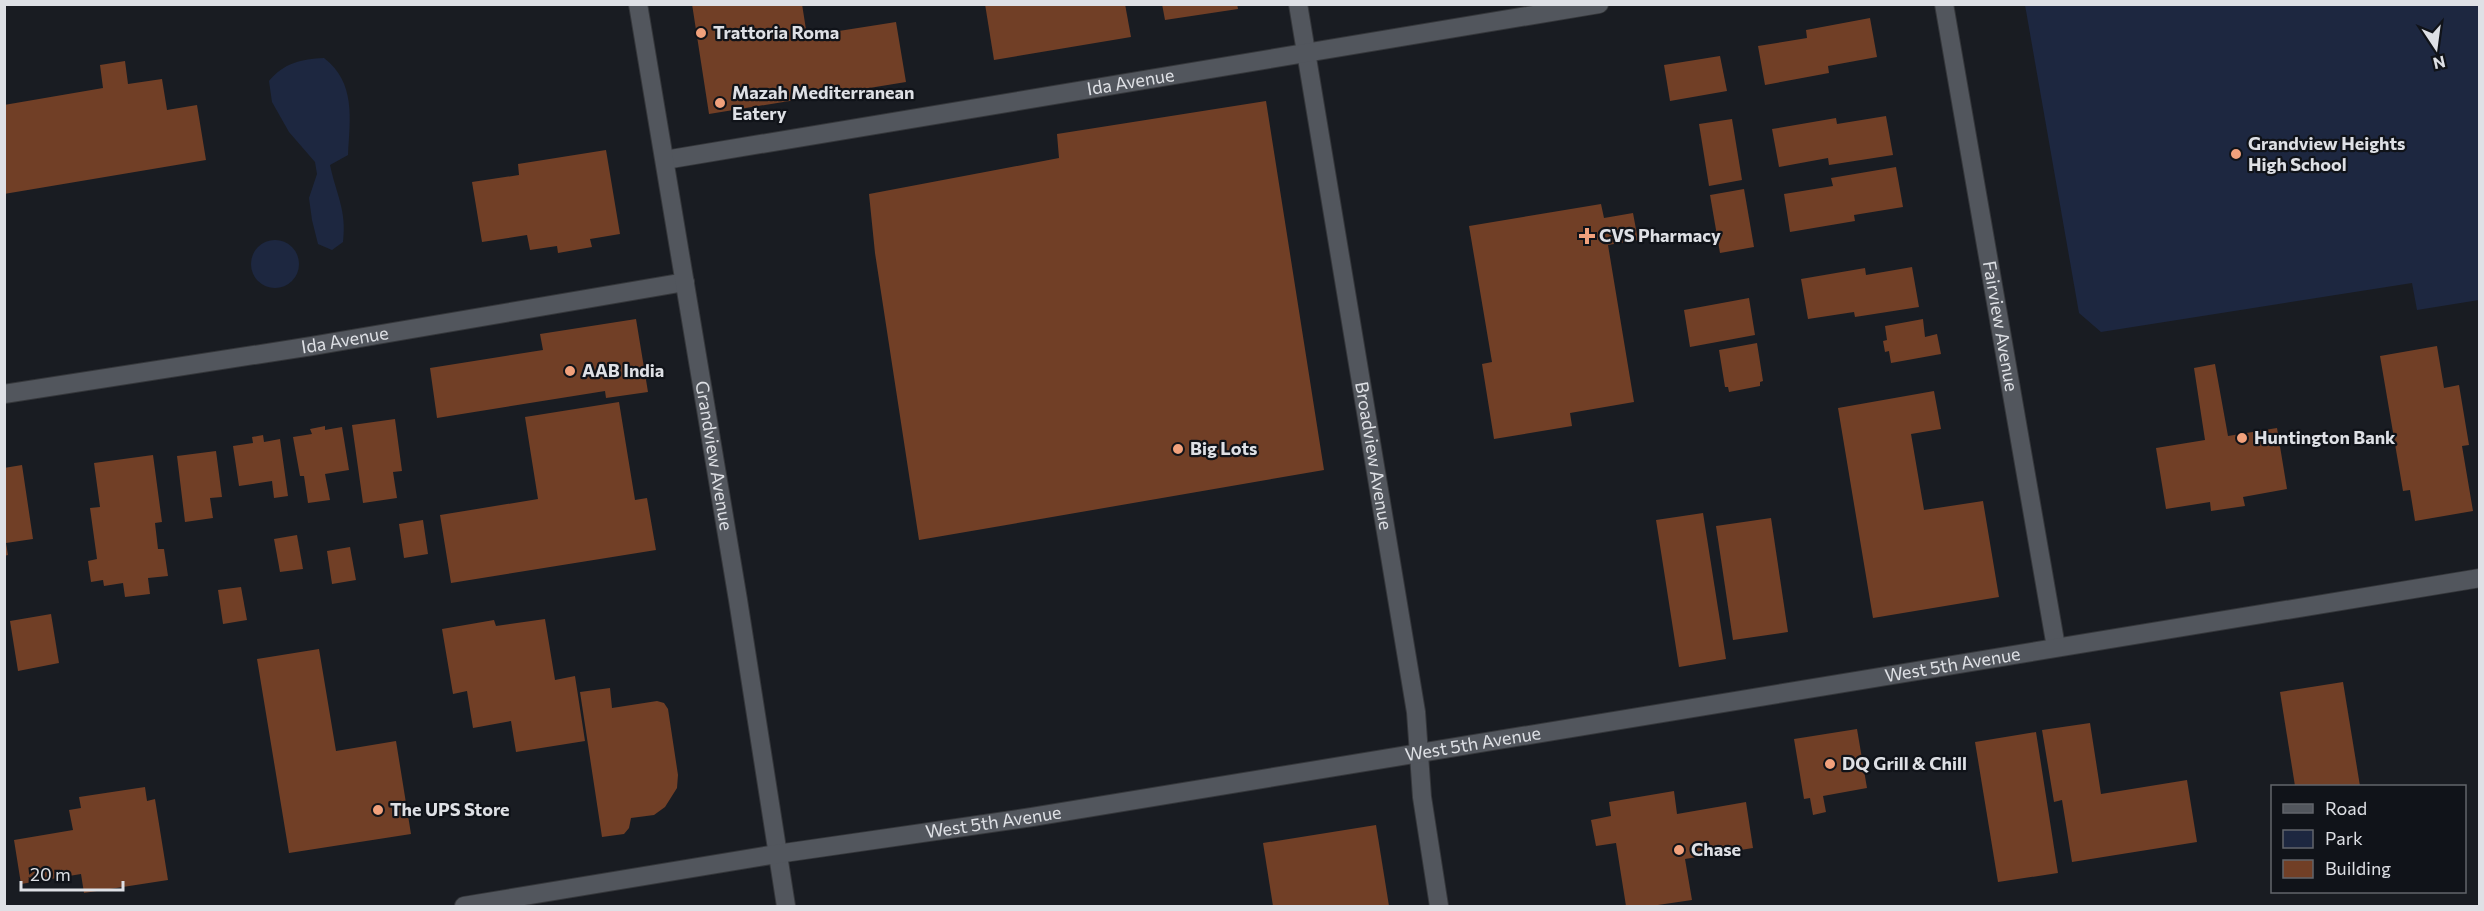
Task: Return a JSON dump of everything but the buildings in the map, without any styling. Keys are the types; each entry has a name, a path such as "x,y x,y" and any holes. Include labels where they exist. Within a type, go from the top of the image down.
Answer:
{"street":[{"name":"Grandview Avenue","path":"638,4 737,591 786,906"},
{"name":"Broadview Avenue","path":"1298,4 1416,712 1422,796 1439,906"},
{"name":"Ida Avenue","path":"664,160 1599,4"},
{"name":"Fairview Avenue","path":"1944,4 2056,646"},
{"name":"Ida Avenue","path":"4,394 323,344 685,282"},
{"name":"West 5th Avenue","path":"464,906 777,854 1032,817 2056,646 2480,578"}],"green space":[{"name":"Grandview Heights High School","path":"2025,5 2479,5 2479,300 2417,310 2412,283 2101,332 2079,313"},
{"path":"324,58 342,78 350,115 348,155 330,165 344,221 343,242 332,250 318,244 312,220 309,198 317,174 315,162 289,132 272,102 269,81 281,70 294,63"},
{"path":"270,240 280,240 295,250 299,264 298,273 289,284 280,288 270,288 255,278 251,269 251,259 261,244"}],"place":[{"name":"Trattoria Roma","path":"701,33"},
{"name":"Mazah Mediterranean Eatery","path":"720,103"},
{"name":"Grandview Heights High School","path":"2236,154"},
{"name":"CVS Pharmacy","path":"1587,236"},
{"name":"AAB India","path":"570,371"},
{"name":"Huntington Bank","path":"2242,438"},
{"name":"Big Lots","path":"1178,449"},
{"name":"DQ Grill & Chill","path":"1830,764"},
{"name":"The UPS Store","path":"378,810"},
{"name":"Chase","path":"1679,850"}]}
